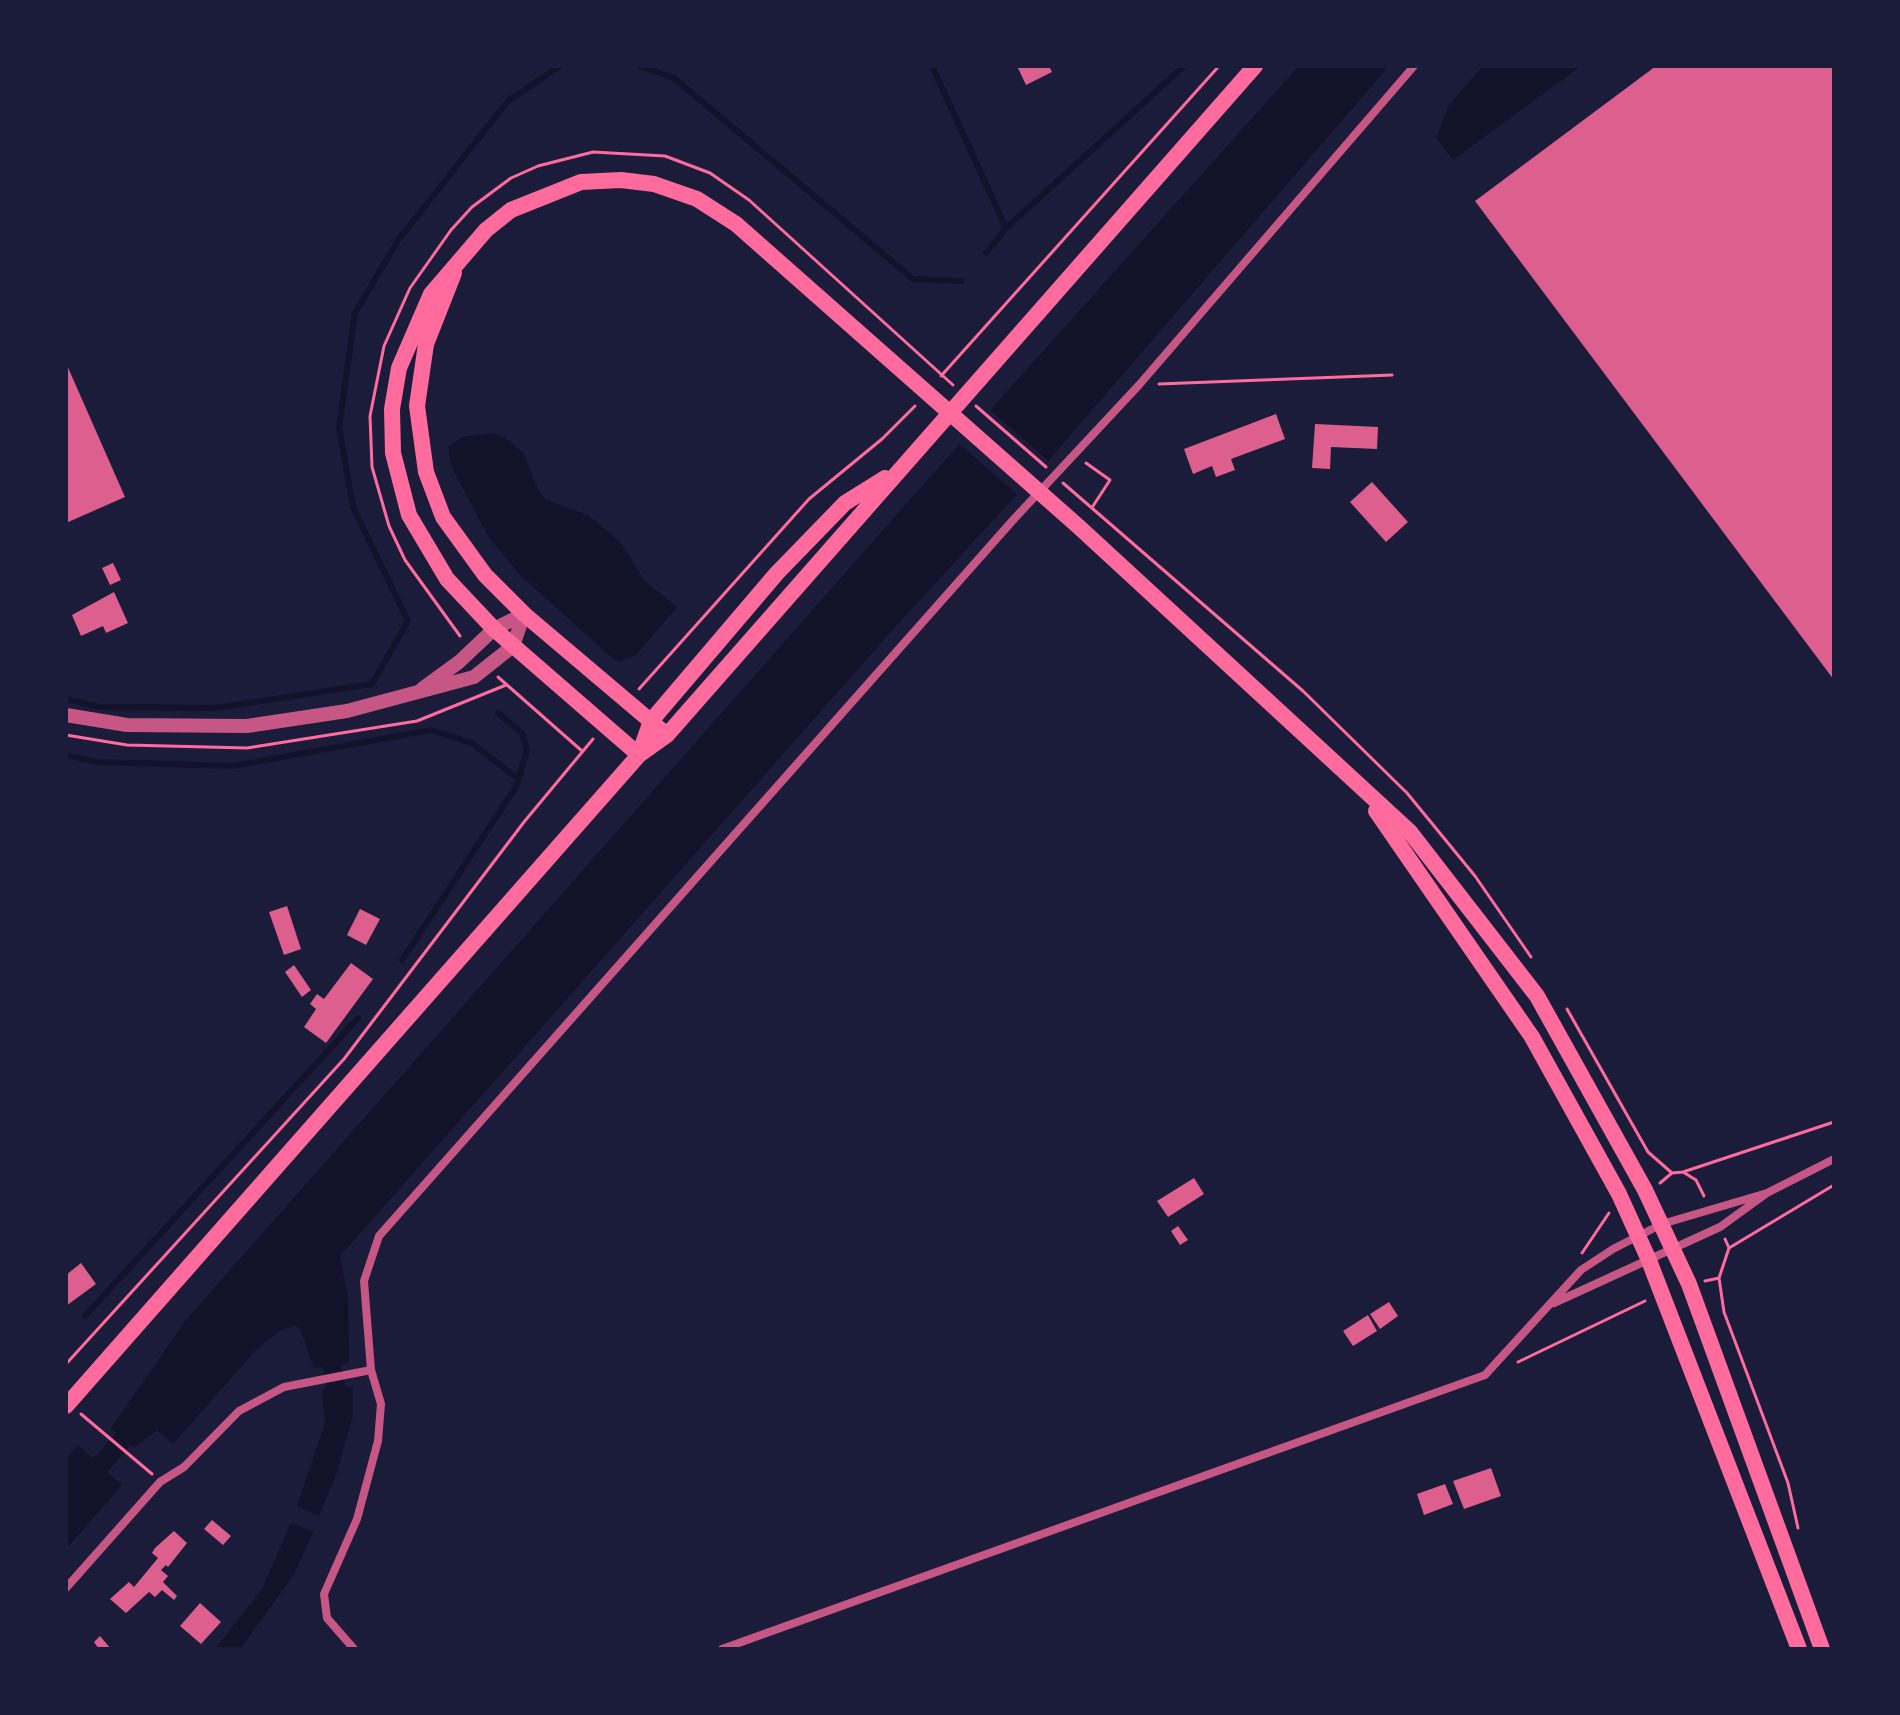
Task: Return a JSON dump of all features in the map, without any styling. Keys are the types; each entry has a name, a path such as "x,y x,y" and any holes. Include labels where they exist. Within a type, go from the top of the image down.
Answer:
{"main road":[{"path":"67,1404 639,755 667,735 1255,66"},
{"path":"639,755 494,629 447,579 418,536 402,492 393,453 394,389 409,339 431,294 461,257 511,210 547,192 602,180 654,184 697,199 736,224 1062,512 1410,832 1537,996 1615,1130 1689,1284 1822,1649"},
{"path":"461,257 433,321 421,363 417,406 420,449 435,497 458,540 485,575 524,614 667,735"},
{"path":"639,755 651,721 777,573 845,503 901,468"},
{"path":"1361,790 1532,1037 1622,1199 1648,1258 1799,1649"}],"street":[{"path":"354,1649 327,1618 324,1594 357,1519 378,1441 381,1404 371,1370 364,1281 379,1236 1073,454 1139,385 1414,66"},
{"path":"415,694 472,651 494,629 524,614"},
{"path":"66,715 127,725 247,726 347,711 457,683 489,668 513,646 524,614"},
{"path":"1550,1306 1720,1227 1767,1193 1834,1159"},
{"path":"722,1649 1485,1375 1581,1270 1662,1224 1767,1193"},
{"path":"66,1588 160,1482 184,1467 239,1411 284,1387 371,1370"}],"path":[{"path":"936,382 1219,66"},
{"path":"472,651 405,560 389,526 372,467 370,416 384,346 410,288 451,230 492,190 538,166 593,152 643,153 710,173 749,200 954,387"},
{"path":"1139,385 1392,375"},
{"path":"965,396 1092,508 1110,480 1073,454"},
{"path":"627,702 809,499 915,406"},
{"path":"489,668 582,751"},
{"path":"66,1364 344,1059 582,751 606,726"},
{"path":"1683,1172 1834,1122"},
{"path":"1645,1190 1672,1173"},
{"path":"1729,1248 1834,1185"},
{"path":"1580,1255 1622,1199"},
{"path":"1689,1284 1719,1278 1724,1312 1788,1483 1801,1537"},
{"path":"1485,1375 1661,1295"},
{"path":"67,1404 160,1482"}],"shaded area":[{"path":"1299,66 1389,66 1054,454 896,626 340,1256 348,1298 349,1363 341,1365 345,1385 353,1389 353,1415 337,1472 319,1516 297,1506 325,1423 322,1391 326,1388 323,1367 314,1368 300,1329 295,1325 279,1331 256,1350 173,1444 157,1430 134,1448 131,1445 107,1472 122,1485 66,1549 66,1459 78,1445 92,1458 98,1454 116,1433 111,1428 186,1320 914,495"},
{"path":"1483,66 1581,66 1453,160 1436,138 1449,105"},
{"path":"494,433 506,438 523,453 539,491 547,500 588,515 621,543 645,581 677,607 636,655 619,662 611,657 520,575 488,536 452,468 448,447 462,437"},
{"path":"291,1523 313,1532 293,1576 240,1649 215,1649 262,1589"}],"pier":[{"path":"988,408 1051,463 1020,497 957,442"}],"building":[{"path":"1017,66 1049,66 1052,72 1026,85"},
{"path":"1656,66 1834,66 1834,680 1475,201"},
{"path":"66,363 125,497 66,523"},
{"path":"1276,414 1285,439 1231,459 1235,470 1216,477 1212,466 1193,474 1184,449"},
{"path":"1315,424 1378,427 1377,449 1331,447 1330,469 1312,468"},
{"path":"1372,482 1408,522 1386,542 1350,502"},
{"path":"113,563 121,580 110,585 102,568"},
{"path":"114,592 128,623 106,633 103,626 81,636 72,615"},
{"path":"287,906 301,949 284,955 269,912"},
{"path":"360,909 380,919 366,945 347,935"},
{"path":"351,963 373,979 326,1043 304,1027 316,1009 310,1004 317,994 324,999"},
{"path":"294,965 311,990 302,997 285,972"},
{"path":"1194,1178 1204,1194 1168,1217 1157,1201"},
{"path":"1178,1226 1188,1240 1180,1245 1171,1231"},
{"path":"81,1263 96,1284 66,1306 66,1275"},
{"path":"1389,1302 1398,1316 1380,1329 1370,1314"},
{"path":"1368,1315 1377,1331 1353,1346 1343,1331"},
{"path":"1491,1468 1501,1496 1464,1509 1453,1481"},
{"path":"1445,1484 1453,1504 1424,1515 1417,1494"},
{"path":"212,1520 231,1536 223,1545 204,1529"},
{"path":"174,1531 187,1543 168,1567 166,1565 161,1570 168,1576 163,1582 177,1596 174,1600 162,1590 155,1597 149,1592 126,1613 110,1599 129,1582 134,1587 158,1558 152,1553 155,1548"},
{"path":"200,1603 221,1622 201,1644 180,1626"},
{"path":"100,1636 111,1649 99,1649 94,1642"}],"waterway":[{"path":"66,699 98,707 216,708 372,684 408,621 353,507 339,427 355,313 399,239 508,101 560,66"},
{"path":"640,66 674,78 913,279 962,281"},
{"path":"932,66 1006,228 1184,66"},
{"path":"986,253 1006,228"},
{"path":"402,960 516,787 527,750 522,733 498,713"},
{"path":"66,755 97,762 233,766 431,730 472,743 518,779"},
{"path":"85,1316 358,1018"}]}
